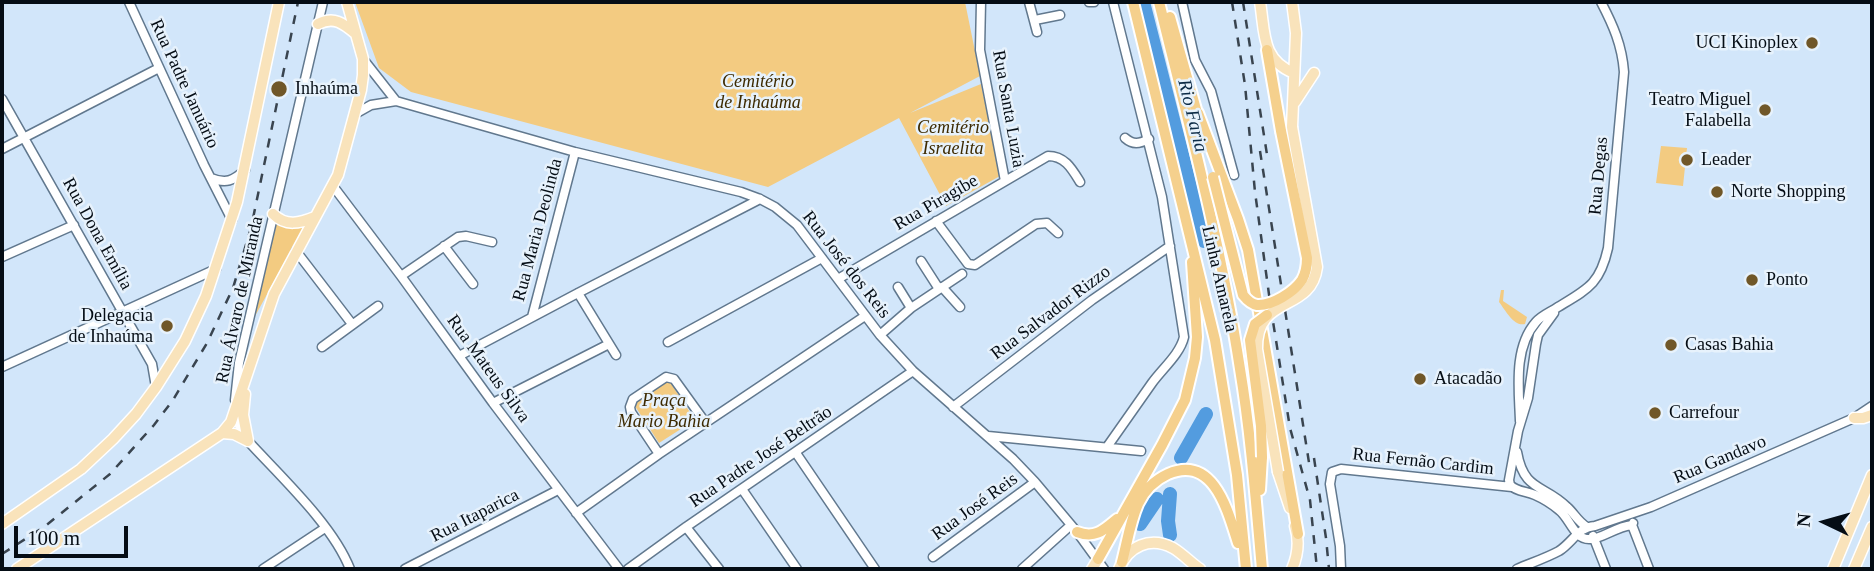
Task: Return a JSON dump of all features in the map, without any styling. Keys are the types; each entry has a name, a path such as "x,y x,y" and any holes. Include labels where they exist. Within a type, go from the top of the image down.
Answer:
{"highway":[{"name":"Linha Amarela","path":"1133,2 1215,340 1237,475 1245,563"},
{"name":"Linha Amarela","path":"1159,2 1202,176 1228,296 1244,397 1262,569"},
{"path":"1165,2 1198,113 1243,295 1258,305 1273,301 1295,288 1305,275 1307,267 1287,129 1267,50"},
{"path":"1198,113 1248,250 1298,534"},
{"path":"1098,566 1179,411 1191,378 1197,337 1189,231"},
{"path":"1259,531 1262,457 1250,340 1255,324 1267,315"},
{"path":"1120,566 1134,515 1146,492 1159,479 1183,470 1202,474 1219,492 1245,563"},
{"path":"1074,529 1086,535 1096,534 1122,516"}],"main road":[{"path":"2,524 80,469 113,439 156,387 185,341 206,296 232,220 245,170 279,2"},
{"path":"17,569 222,433 231,422 274,294 338,175 355,114 362,82 363,60 347,2"},
{"path":"1261,2 1267,50 1282,67 1294,73"},
{"path":"1292,2 1296,33 1293,105 1287,129 1317,267 1313,283 1304,294 1267,315 1258,331 1257,349 1278,472 1298,534 1297,556 1292,569"},
{"path":"318,24 326,20 339,21 356,35"},
{"path":"1293,105 1314,73"},
{"path":"274,214 279,219 295,223 315,217"},
{"path":"248,372 243,415 248,442"},
{"path":"1854,418 1872,415"},
{"path":"222,433 238,436 248,442"},
{"path":"1833,569 1872,475"},
{"path":"1854,569 1872,527"},
{"path":"1120,566 1137,546 1156,543 1174,549 1200,569"}],"street":[{"name":"Rua Padre Januário","path":"129,2 232,220"},
{"name":"Rua Álvaro de Miranda","path":"234,414 239,363 323,2"},
{"name":"Rua Santa Luzia","path":"981,2 980,50 1005,181"},
{"path":"1029,2 1037,32"},
{"path":"1107,447 1182,344 1184,328 1162,197 1113,2"},
{"path":"1182,2 1195,60 1211,90 1234,175"},
{"name":"Rua Degas","path":"1510,477 1520,421 1518,386 1525,342 1536,322 1598,278 1608,248 1624,72 1621,47 1613,25 1598,2"},
{"path":"1034,19 1060,15"},
{"path":"355,114 371,105 396,101 363,60"},
{"path":"2,149 159,68"},
{"name":"Rua Dona Emília","path":"2,99 152,364 156,387"},
{"name":"Rua José dos Reis","path":"396,101 575,152 720,186 760,199 786,215 797,225 880,335 913,371 988,436 1035,482 1074,529 1098,566"},
{"path":"1125,138 1135,144 1149,139"},
{"name":"Rua Maria Deolinda","path":"532,317 575,152"},
{"name":"Rua Piragibe","path":"838,279 1048,156 1061,158 1069,164 1080,182"},
{"path":"211,178 228,182 245,170"},
{"name":"Rua Mateus Silva","path":"332,186 619,569"},
{"path":"459,356 760,199"},
{"path":"936,221 971,265 975,265 1036,224 1047,223 1058,233"},
{"path":"2,257 74,225"},
{"path":"401,276 461,235 492,242"},
{"path":"444,246 473,284"},
{"name":"Rua Salvador Rizzo","path":"953,407 1093,300 1170,246"},
{"path":"296,251 352,324"},
{"path":"668,342 822,258"},
{"path":"921,261 941,288 960,307"},
{"path":"2,367 216,269"},
{"path":"880,335 911,308 962,274"},
{"path":"898,287 911,308"},
{"path":"578,293 617,355"},
{"path":"322,347 378,306"},
{"name":"Rua Degas","path":"1520,421 1526,410 1538,335 1557,308"},
{"path":"576,513 705,422 865,316"},
{"path":"1525,342 1529,351 1526,381 1529,392"},
{"path":"493,403 610,344"},
{"name":"Rua Padre José Beltrão","path":"628,569 913,371"},
{"path":"659,454 631,412 630,402 633,399 666,377 674,379 705,422"},
{"name":"Rua Gandavo","path":"1517,569 1561,550 1577,533 1591,526 1635,512 1854,418 1872,406"},
{"path":"234,414 248,442 326,528 342,550 350,569"},
{"path":"988,436 1141,451"},
{"name":"Rua Degas","path":"1516,446 1519,462 1529,480"},
{"path":"796,453 875,569"},
{"name":"Rua Fernão Cardim","path":"1341,569 1330,484 1332,472 1341,469 1512,487"},
{"path":"1606,569 1593,539 1591,526 1583,524 1567,506 1529,480 1516,474 1510,477 1512,487 1537,496 1563,513 1584,539 1593,539 1622,526 1632,526"},
{"path":"1524,491 1530,487 1529,480"},
{"name":"Rua José Reis","path":"933,557 1035,482"},
{"path":"742,489 797,569"},
{"name":"Rua Itaparica","path":"405,569 558,490"},
{"path":"1635,512 1632,526 1649,569"},
{"path":"686,527 719,569"},
{"path":"263,569 326,528"},
{"path":"1022,569 1074,529"}],"green space":[{"name":"Cemitério de Inhaúma","path":"355,2 965,2 980,76 910,113 981,84 1000,176 946,206 899,118 768,187 411,92 379,68"},
{"path":"1661,146 1687,148 1683,186 1656,183"},
{"path":"276,223 289,228 304,227 254,318"},
{"path":"1501,290 1504,290 1503,301 1527,317 1525,324 1517,323 1507,314 1499,302"},
{"name":"Praça Mario Bahia","path":"668,379 695,420 659,443 633,403"}],"waterway":[{"name":"Rio Faria","path":"1143,2 1204,241"},
{"name":"Rio Faria","path":"1181,458 1206,414"},
{"name":"Rio Faria","path":"1170,494 1170,535"},
{"path":"1140,524 1157,499"}],"railway":[{"path":"2,554 44,527 110,474 173,400 207,343 233,288 251,228 298,2"},
{"path":"1232,2 1245,85 1255,192 1271,309 1290,428 1310,500 1317,569"},
{"path":"1243,2 1268,161"},
{"path":"1260,151 1310,469"},
{"path":"1314,458 1329,569"}],"place":[{"name":"UCI Kinoplex","path":"1812,43"},
{"name":"Inhaúma","path":"279,89"},
{"name":"Teatro Miguel Falabella","path":"1765,110"},
{"name":"Leader","path":"1687,160"},
{"name":"Norte Shopping","path":"1717,192"},
{"name":"Ponto","path":"1752,280"},
{"name":"Delegacia de Inhaúma","path":"167,326"},
{"name":"Casas Bahia","path":"1671,345"},
{"name":"Atacadão","path":"1420,379"},
{"name":"Carrefour","path":"1655,413"}],"park label":[{"name":"Cemitério Israelita","path":"953,138"}]}
